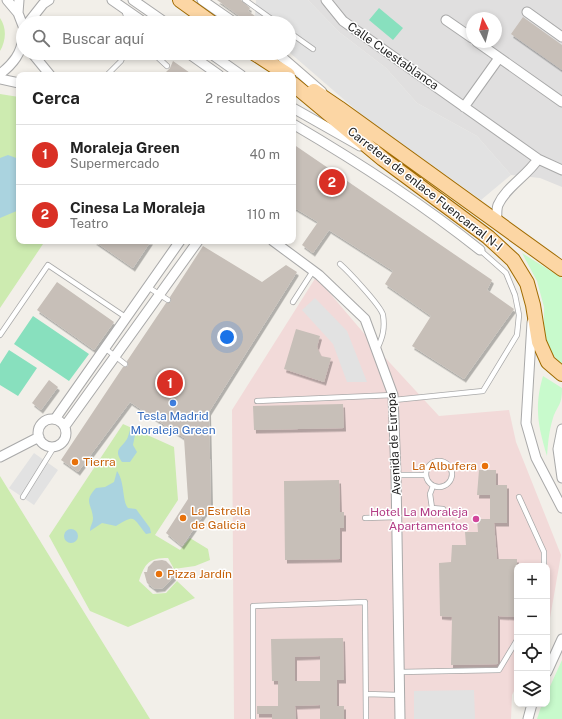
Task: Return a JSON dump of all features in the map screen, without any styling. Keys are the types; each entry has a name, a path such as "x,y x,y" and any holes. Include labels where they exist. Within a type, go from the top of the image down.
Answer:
{"main road":[{"path":"180,0 202,16"},
{"path":"263,60 278,72"},
{"path":"264,60 283,72"},
{"name":"Carretera de enlace Fuencarral N-I","path":"296,80 339,108 497,224 562,269"},
{"name":"Carretera de enlace Fuencarral N-I","path":"296,86 383,159 488,237 513,260 527,283 533,305 539,342 548,362 562,374"}],"street":[{"path":"7,0 19,16"},
{"path":"18,13 19,0"},
{"path":"34,16 43,4 49,0"},
{"path":"112,0 135,16"},
{"path":"133,0 156,16"},
{"path":"202,0 225,16"},
{"name":"Calle Cuestablanca","path":"326,0 344,21 538,159 562,170"},
{"path":"527,12 562,37"},
{"path":"446,20 466,34"},
{"path":"485,48 562,102"},
{"path":"0,74 13,64 16,57"},
{"path":"464,107 499,58"},
{"path":"38,60 48,72"},
{"path":"198,60 215,72"},
{"path":"220,60 238,72"},
{"path":"285,60 339,108"},
{"path":"0,80 16,83"},
{"path":"296,110 383,159"},
{"path":"296,126 354,160 460,234 480,250"},
{"path":"497,224 497,206 504,195 527,174 538,159"},
{"path":"55,419 106,349 178,244"},
{"path":"65,426 164,297 196,244"},
{"name":"Avenida de Europa","path":"277,244 313,271 365,319 377,349 393,398 397,517 400,719"},
{"path":"533,305 526,423 536,458 562,508"},
{"path":"55,419 65,426 67,435 63,443 54,447 45,445 39,437 38,430 42,424 48,420 55,419"},
{"path":"562,429 558,449 562,478"},
{"path":"0,456 39,437"},
{"path":"547,671 562,639"},
{"path":"528,719 531,707"}],"lane":[{"path":"245,0 267,16"},
{"path":"123,8 126,16"},
{"path":"296,37 313,49"},
{"path":"110,72 121,60"},
{"path":"162,60 168,66"},
{"path":"257,401 393,398 483,391 517,334 519,315 515,295 506,272 480,250"},
{"path":"340,264 348,271 382,313 384,333 377,349"},
{"path":"0,335 48,265 126,318"},
{"path":"293,302 313,271"},
{"path":"148,287 164,297"},
{"path":"106,349 125,364"},
{"path":"23,497 54,447"},
{"path":"435,462 444,462 450,468 452,476 448,484 441,487 433,486 429,483 426,475 428,467 435,462"},
{"path":"396,475 426,475"},
{"path":"433,486 430,494 432,508 443,509"},
{"path":"519,497 544,552 544,563"},
{"path":"365,518 397,517"},
{"path":"253,719 253,606 365,602 366,719"},
{"path":"400,672 499,670 514,645"},
{"path":"366,694 400,695"}],"shaded area":[{"path":"256,0 308,0 339,32 386,68 417,103 477,136 511,175 481,200 363,116 296,58 296,16 255,16"},
{"path":"308,0 562,0 562,187 540,178 511,175 477,136 417,103 386,68 339,32"},
{"path":"316,277 379,351 439,416 509,410 516,442 561,555 550,618 550,563 514,563 514,691 512,695 511,719 234,719 232,410"},
{"path":"315,298 347,331 367,382 347,382 333,344 302,310"},
{"path":"34,453 58,470 34,505 9,488"},
{"path":"474,690 475,719 414,719 414,691"}],"green space":[{"path":"379,8 403,28 393,40 369,20"},
{"path":"0,18 4,26 5,34 4,43 0,51"},
{"path":"0,94 16,97 16,244 43,244 0,308"},
{"path":"522,253 562,278 562,365 547,348 544,332 544,307 537,281"},
{"path":"33,316 89,354 69,381 14,344"},
{"path":"9,350 37,368 18,396 0,385 0,364"},
{"path":"543,376 562,388 560,402 553,418 547,456 541,435 538,416 540,387"},
{"path":"123,424 174,447 178,500 155,535 180,550 190,538 208,549 210,560 195,566 174,569 168,558 156,559 149,563 143,570 139,581 153,594 166,593 177,581 195,598 128,627 90,611 49,536"},
{"path":"0,476 150,719 0,719"},
{"path":"562,660 562,719 537,719 541,707 550,707 550,686"}],"water":[{"path":"8,155 16,158 16,211 0,218 0,158"},
{"path":"134,429 135,435 133,445 137,452 130,462 122,462 118,454 119,449 127,439 130,430"},
{"path":"117,471 120,475 126,505 128,508 136,509 150,528 151,533 146,534 133,519 127,520 116,526 102,523 90,531 93,518 89,503 90,497 96,488 105,487 114,482"},
{"path":"68,529 74,529 78,533 78,539 74,543 68,543 64,539 64,533"}],"building":[{"path":"217,0 241,0 250,8 248,11 255,16 239,16"},
{"path":"523,17 562,45 562,70 511,34"},
{"path":"173,61 189,72 166,72 170,68"},
{"path":"296,146 492,280 487,290 514,309 464,379 412,346 431,316 385,284 393,271 329,230 313,253 302,245 318,222 296,209"},
{"path":"98,244 149,244 133,268"},
{"path":"203,246 262,282 286,265 297,272 209,412 211,504 182,546 166,533 188,499 184,438 130,402 78,472 61,460 123,367 128,366 127,361 166,303 171,302 170,297"},
{"path":"57,282 114,322 94,350 37,310"},
{"path":"296,329 320,336 317,347 321,356 331,358 324,382 284,369"},
{"path":"49,380 58,387 41,410 32,403"},
{"path":"343,404 344,428 254,430 253,406"},
{"path":"479,470 496,470 496,485 507,485 507,523 494,523 497,559 517,559 517,563 514,563 514,617 498,616 498,664 451,665 452,617 440,616 439,563 451,562 452,545 466,545 465,532 478,532 477,519 490,519 490,495 477,495"},
{"path":"339,480 340,512 344,512 344,528 340,528 340,559 285,560 284,481"},
{"name":"Pizza Jardín","path":"154,561 166,561 172,567 174,577 163,588 155,589 147,583 144,572 147,572 148,567"},
{"path":"343,638 344,680 337,680 337,706 344,706 344,719 320,719 320,705 295,706 296,719 272,719 272,714 257,714 257,706 278,706 278,681 272,681 271,639","holes":["320,656 320,681 295,681 295,657"]}],"place":[{"name":"Cinesa La Moraleja","path":"332,182"},
{"name":"Moraleja Green","path":"170,383"},
{"name":"Tesla Madrid Moraleja Green","path":"173,403"},
{"name":"Tierra","path":"75,462"},
{"name":"La Albufera","path":"485,466"},
{"name":"La Estrella de Galicia","path":"183,518"},
{"name":"Hotel La Moraleja Apartamentos","path":"476,519"},
{"name":"Pizza Jardín","path":"159,574"}]}
